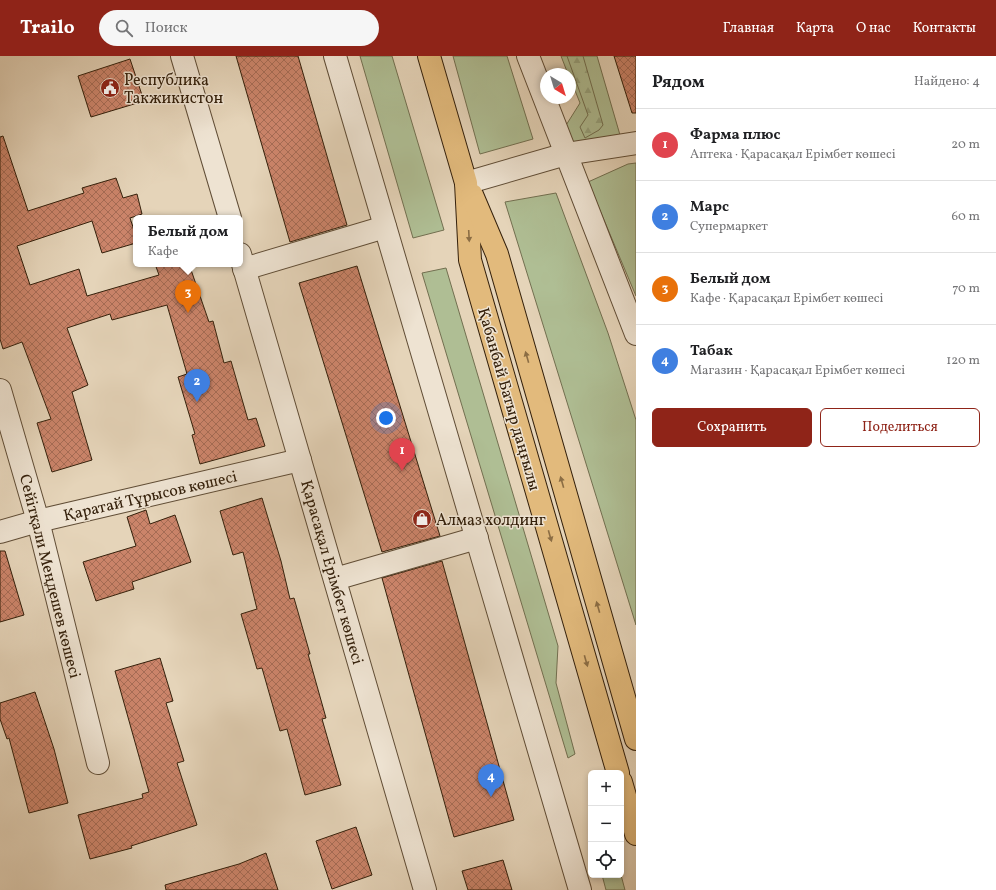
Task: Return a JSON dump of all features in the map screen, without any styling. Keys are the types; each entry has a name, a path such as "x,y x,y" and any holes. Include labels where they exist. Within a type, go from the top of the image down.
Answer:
{"main road":[{"name":"Қабанбай Батыр даңғылы","path":"429,56 466,183 497,254 636,739"},
{"name":"Қабанбай Батыр даңғылы","path":"466,183 470,260 617,770"},
{"path":"624,792 636,834"}],"street":[{"path":"182,56 229,215"},
{"path":"335,56 580,890"},
{"path":"528,56 636,334"},
{"path":"466,183 566,154 636,143"},
{"path":"243,261 385,227"},
{"name":"Қарасақал Ерімбет көшесі","path":"243,264 425,890"},
{"name":"Сейітқали Меңдешев көшесі","path":"0,390 38,521 98,763"},
{"name":"Қаратай Тұрысов көшесі","path":"0,532 38,521 300,460"},
{"path":"335,579 477,538"}],"green space":[{"path":"360,56 392,56 444,230 413,238"},
{"path":"453,56 507,56 533,139 480,154"},
{"path":"561,56 597,56 620,135 575,143 563,130 580,103 576,93 576,68 566,68"},
{"path":"567,56 583,56 603,125 599,130 585,138 580,127 588,115 576,81 576,68 571,68"},
{"path":"636,163 636,296 588,182 628,164"},
{"path":"556,193 608,333 636,420 636,625 505,202"},
{"path":"446,268 558,646 556,683 575,754 568,758 422,273"},
{"path":"603,878 622,878 625,890 606,890"}],"building":[{"path":"236,56 298,56 347,225 290,242"},
{"path":"614,56 636,56 636,113 632,113"},
{"path":"130,59 144,101 91,117 78,76"},
{"path":"3,136 28,211 84,193 82,188 116,178 123,198 137,194 142,214 133,215 133,217 130,218 133,227 133,244 102,253 92,221 17,246 30,285 79,269 87,296 159,275 156,267 190,267 209,322 213,321 224,363 231,361 248,420 256,418 265,446 200,464 192,435 195,434 178,377 187,374 167,305 112,320 110,314 67,328 88,385 72,392 92,460 52,472 37,423 51,419 22,342 3,349 0,339 0,137"},
{"path":"357,266 440,536 382,552 299,283"},
{"path":"262,498 281,561 290,599 294,598 310,654 308,654 326,718 322,719 341,785 305,795 287,729 280,731 262,668 257,669 241,614 257,609 243,552 233,555 220,511"},
{"path":"146,510 150,524 175,515 191,562 132,582 134,589 96,601 83,562 136,546 127,517"},
{"path":"0,551 5,551 24,615 0,622"},
{"path":"442,561 514,820 454,837 382,578"},
{"path":"160,658 173,701 166,703 184,761 177,763 197,825 131,846 132,848 90,859 78,815 143,798 142,794 149,792 115,671"},
{"path":"35,692 54,749 68,803 29,813 9,738 7,739 0,719 0,703"},
{"path":"356,827 372,875 332,889 316,841"},
{"path":"266,853 278,890 166,890 165,885 239,864"},
{"path":"503,860 512,890 468,890 462,871"}],"place":[{"name":"Республика Такжикистон","path":"110,88"},
{"name":"Белый дом","path":"188,313"},
{"name":"Марс","path":"197,402"},
{"name":"Фарма плюс","path":"402,471"},
{"name":"Алмаз холдинг","path":"422,519"},
{"name":"Табак","path":"491,797"}]}
